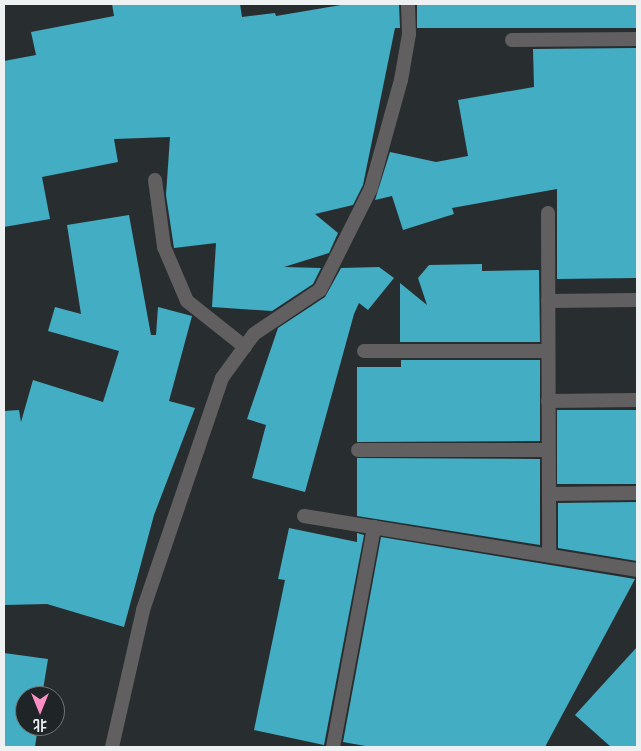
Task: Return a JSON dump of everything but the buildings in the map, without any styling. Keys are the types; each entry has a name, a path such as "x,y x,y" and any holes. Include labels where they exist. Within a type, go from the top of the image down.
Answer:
{"street":[{"path":"112,747 143,610 180,496 222,378 254,334 320,290 371,188 401,80 409,34 408,4"},
{"path":"512,40 637,39"},
{"path":"155,180 164,246 187,301 245,347"},
{"path":"548,213 549,554"},
{"path":"548,301 637,300"},
{"path":"364,351 548,351"},
{"path":"548,401 637,400"},
{"path":"358,450 548,450"},
{"path":"549,494 637,493"},
{"path":"304,516 549,554 637,570"},
{"path":"332,747 374,527"}]}
